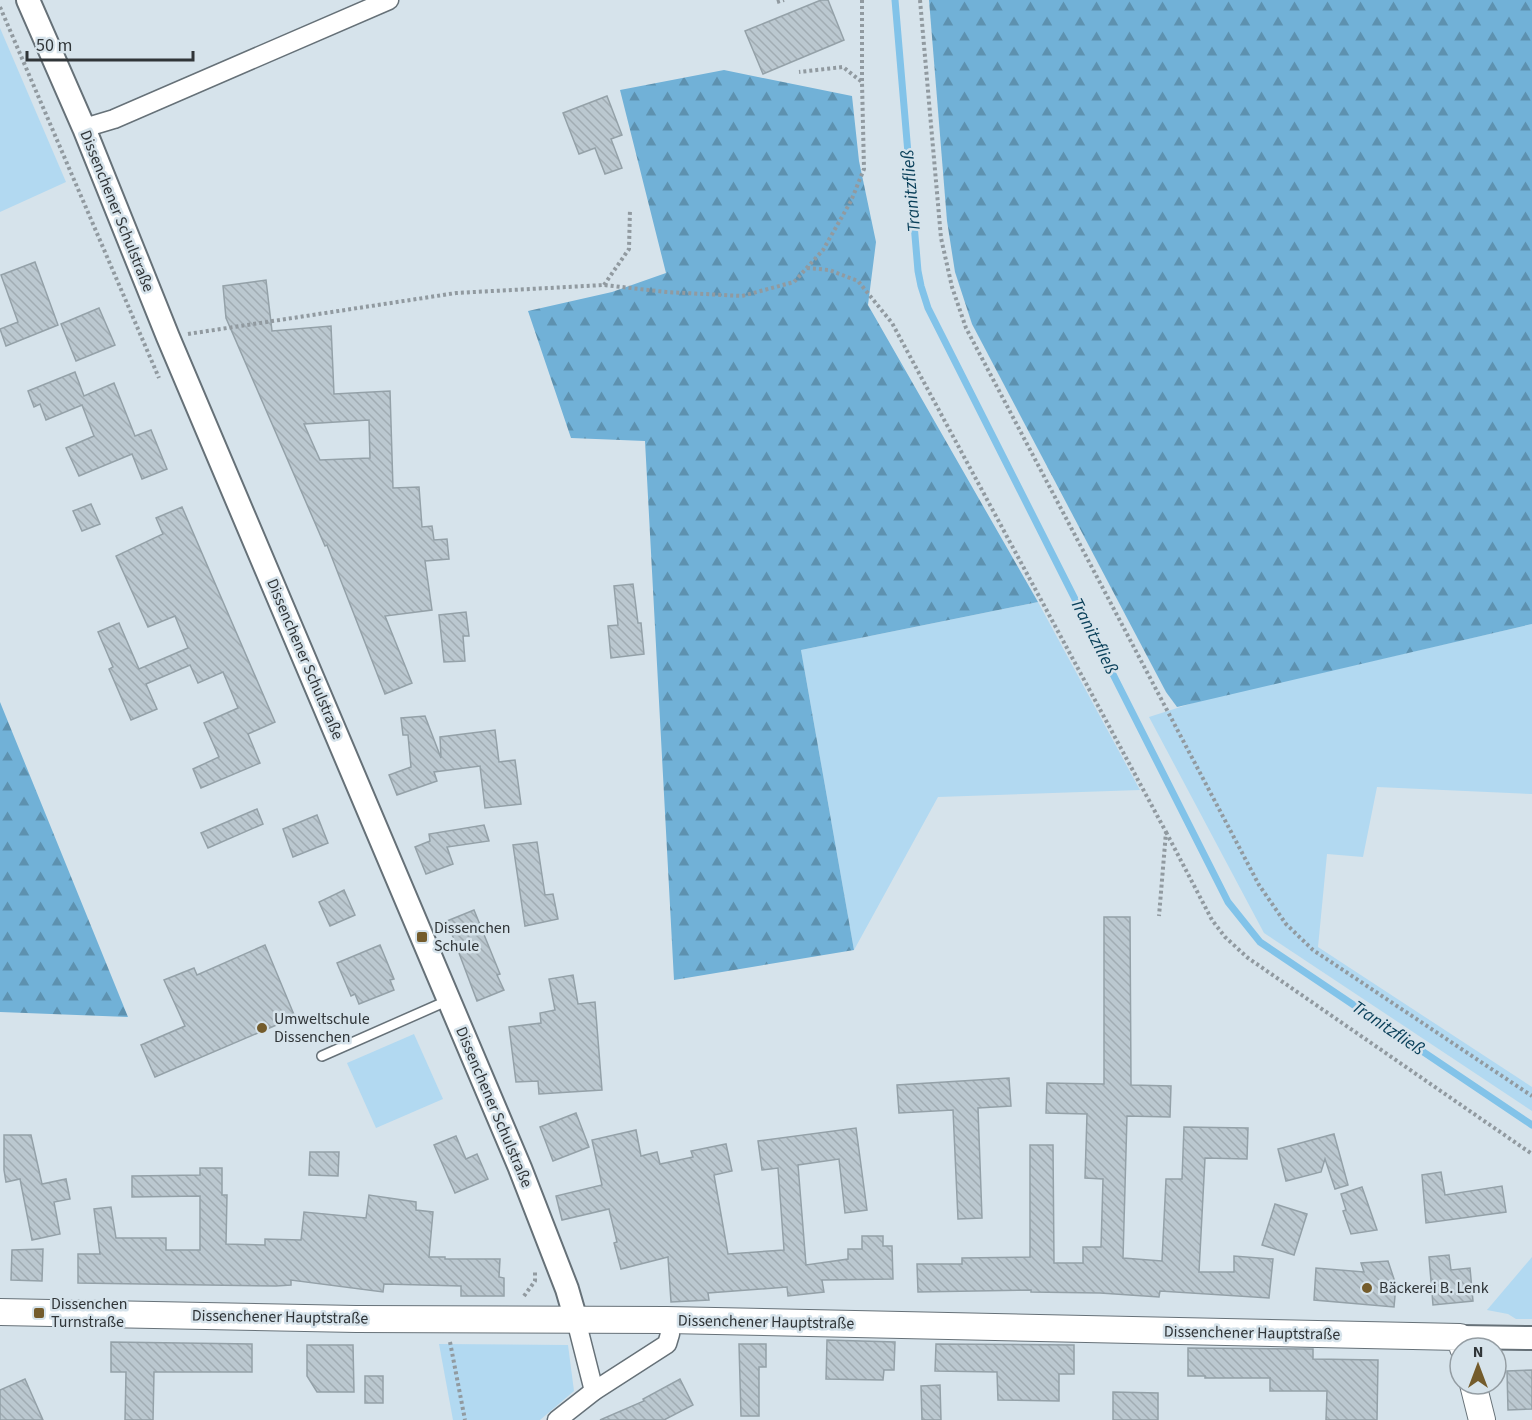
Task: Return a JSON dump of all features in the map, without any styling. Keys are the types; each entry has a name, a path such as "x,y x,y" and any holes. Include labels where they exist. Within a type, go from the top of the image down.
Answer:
{"main road":[{"name":"Dissenchener Hauptstraße","path":"0,1312 667,1320 1448,1342"},
{"path":"1476,1396 1482,1420"}],"street":[{"name":"Dissenchener Schulstraße","path":"28,0 84,128 168,337 520,1168 567,1289 576,1320"},
{"path":"84,128 114,119 389,0"},
{"path":"576,1320 594,1391"},
{"path":"557,1420 594,1391 667,1344 670,1334 667,1320"},
{"name":"Dissenchener Hauptstraße","path":"1508,1339 1532,1338"}],"lane":[{"path":"322,1056 449,1000"}],"path":[{"path":"777,2 784,0"},
{"path":"168,337 456,293 604,285 666,292 742,296 794,282 823,250 851,201 864,169 862,0"},
{"path":"920,0 941,238 952,287 966,328 1259,885 1286,924 1313,950 1532,1096"},
{"path":"798,72 843,67 862,82"},
{"path":"604,285 629,249 630,208"},
{"path":"807,268 829,270 858,281 892,323 1212,920 1225,937 1248,958 1532,1154"},
{"path":"1159,916 1166,832"},
{"path":"449,1335 465,1420"}],"shaded area":[{"path":"0,28 66,182 0,212"},
{"path":"1038,602 1140,790 938,797 854,950 801,650"},
{"path":"1532,624 1532,794 1377,787 1363,857 1327,854 1318,947 1532,1087 1532,1111 1264,933 1149,717 1199,701"},
{"path":"414,1034 443,1099 376,1128 347,1063"},
{"path":"1532,1257 1532,1319 1516,1319 1508,1314 1487,1310"},
{"path":"439,1344 568,1345 574,1391 540,1420 453,1420"}],"green space":[{"path":"929,0 1532,0 1532,624 1177,707 1166,692 972,324 955,272 947,221"},
{"path":"724,70 852,96 859,161 876,242 868,305 1038,602 801,650 854,950 674,980 645,441 571,438 528,311 612,292 666,273 620,90"},
{"path":"0,702 128,1017 0,1012"}],"building":[{"path":"821,0 828,0 844,40 763,74 745,31"},
{"path":"607,96 622,135 611,139 622,168 605,174 595,148 579,154 563,113"},
{"path":"35,262 58,325 6,346 0,329 18,322 1,275"},
{"path":"266,280 272,331 331,326 334,394 390,391 393,488 419,487 422,527 432,526 434,540 447,539 449,559 425,561 432,610 385,616 412,683 385,694 327,545 325,546 226,318 223,286","holes":["369,420 370,458 320,460 304,424"]},
{"path":"99,308 115,345 76,361 61,324"},
{"path":"75,372 84,396 114,383 135,436 151,430 167,469 142,479 132,454 79,476 66,448 94,436 82,405 46,420 40,404 34,407 28,391"},
{"path":"91,504 100,524 82,531 73,511"},
{"path":"182,507 275,722 248,734 260,763 201,788 193,769 219,757 204,723 238,708 223,672 198,683 190,665 146,684 157,709 131,720 109,669 113,667 98,632 119,623 139,669 188,648 175,616 148,627 116,556 163,534 156,518"},
{"path":"633,584 638,623 641,623 644,654 611,658 608,626 618,625 614,586"},
{"path":"466,612 469,636 463,636 465,661 444,662 439,615"},
{"path":"425,716 441,758 440,737 495,730 499,762 515,760 521,804 485,808 480,766 434,772 437,781 397,795 389,775 411,767 408,735 403,735 401,718"},
{"path":"257,809 263,824 208,848 201,833"},
{"path":"317,815 328,843 293,857 283,829"},
{"path":"484,825 489,841 447,847 453,864 426,874 415,847 430,841 429,834"},
{"path":"537,842 545,895 553,894 558,919 525,926 513,845"},
{"path":"344,890 355,915 330,926 319,902"},
{"path":"474,910 500,974 497,975 504,990 477,1001 447,921"},
{"path":"1104,917 1130,917 1131,1085 1171,1086 1170,1117 1127,1116 1123,1258 1162,1261 1166,1179 1182,1179 1184,1127 1248,1128 1247,1159 1205,1158 1199,1272 1234,1272 1234,1256 1273,1259 1269,1298 1160,1291 1159,1297 1031,1292 1031,1290 918,1292 917,1264 962,1264 962,1258 1030,1257 1030,1145 1053,1145 1054,1263 1083,1263 1083,1247 1101,1247 1103,1179 1085,1178 1087,1114 1046,1113 1047,1083 1104,1084"},
{"path":"265,945 295,1017 155,1077 141,1045 185,1026 164,980 194,968 197,975"},
{"path":"380,945 394,979 390,980 394,990 359,1004 355,994 351,996 337,963"},
{"path":"573,975 578,1004 595,1002 602,1090 539,1094 538,1081 516,1082 509,1027 541,1023 540,1013 555,1010 549,979"},
{"path":"1009,1078 1011,1106 978,1108 982,1218 958,1219 953,1110 899,1113 897,1085"},
{"path":"576,1113 589,1147 553,1161 540,1127"},
{"path":"856,1128 867,1210 845,1213 839,1159 798,1165 806,1265 848,1259 848,1249 862,1249 862,1236 883,1236 883,1246 892,1246 893,1279 822,1280 824,1292 788,1296 787,1287 708,1293 709,1300 671,1302 668,1257 621,1269 609,1209 562,1220 556,1196 602,1185 592,1140 636,1130 641,1156 657,1152 660,1164 693,1157 691,1151 726,1144 732,1171 714,1175 728,1254 784,1250 778,1168 762,1170 758,1141"},
{"path":"1334,1134 1348,1185 1335,1189 1325,1159 1321,1172 1286,1181 1278,1149"},
{"path":"4,1135 31,1135 42,1184 66,1179 70,1199 54,1202 60,1234 32,1240 20,1179 6,1182"},
{"path":"456,1136 466,1159 477,1154 488,1179 455,1193 434,1145"},
{"path":"310,1152 339,1152 338,1176 309,1175"},
{"path":"200,1168 222,1168 222,1195 227,1195 226,1244 265,1245 265,1239 301,1240 304,1212 366,1218 369,1195 416,1202 416,1210 433,1212 429,1257 500,1259 499,1277 504,1278 504,1296 461,1296 461,1286 384,1284 383,1292 291,1280 291,1285 276,1286 78,1283 78,1254 100,1254 94,1209 111,1207 116,1238 166,1238 166,1250 200,1250 200,1196 132,1197 132,1176 200,1175"},
{"path":"1441,1172 1445,1195 1502,1186 1506,1212 1426,1223 1422,1175"},
{"path":"1362,1187 1377,1230 1351,1234 1343,1211 1346,1210 1341,1194"},
{"path":"1275,1204 1307,1214 1294,1255 1262,1245"},
{"path":"43,1249 42,1281 11,1280 12,1250"},
{"path":"1449,1255 1451,1270 1470,1268 1473,1301 1433,1305 1429,1257"},
{"name":"Bäckerei B. Lenk","path":"1388,1261 1396,1285 1394,1307 1314,1300 1316,1268 1364,1272 1361,1263"},
{"path":"827,1340 895,1342 894,1370 884,1370 883,1380 826,1379"},
{"path":"111,1342 252,1344 252,1372 154,1372 153,1420 125,1420 126,1372 111,1372"},
{"path":"739,1344 766,1344 766,1367 759,1367 759,1416 741,1416"},
{"path":"936,1344 1074,1345 1074,1374 1059,1374 1059,1401 998,1400 997,1372 935,1371"},
{"path":"307,1345 353,1345 354,1392 317,1392 307,1376"},
{"path":"1188,1348 1313,1349 1313,1359 1378,1360 1377,1420 1326,1420 1327,1391 1270,1391 1270,1378 1188,1376"},
{"path":"1532,1370 1532,1409 1508,1410 1508,1371"},
{"path":"365,1376 383,1376 383,1403 365,1403"},
{"path":"25,1379 43,1420 0,1420 0,1390"},
{"path":"680,1379 693,1405 664,1420 600,1420 644,1401 643,1399"},
{"path":"940,1385 941,1420 922,1420 921,1386"},
{"path":"1113,1392 1158,1393 1158,1420 1113,1420"}],"waterway":[{"name":"Tranitzfließ","path":"895,0 918,271 928,308 1228,902 1260,942 1532,1125"}],"place":[{"name":"Dissenchen Schule","path":"422,937"},
{"name":"Umweltschule Dissenchen","path":"262,1028"},
{"name":"Bäckerei B. Lenk","path":"1367,1288"},
{"name":"Dissenchen Turnstraße","path":"39,1313"}]}
